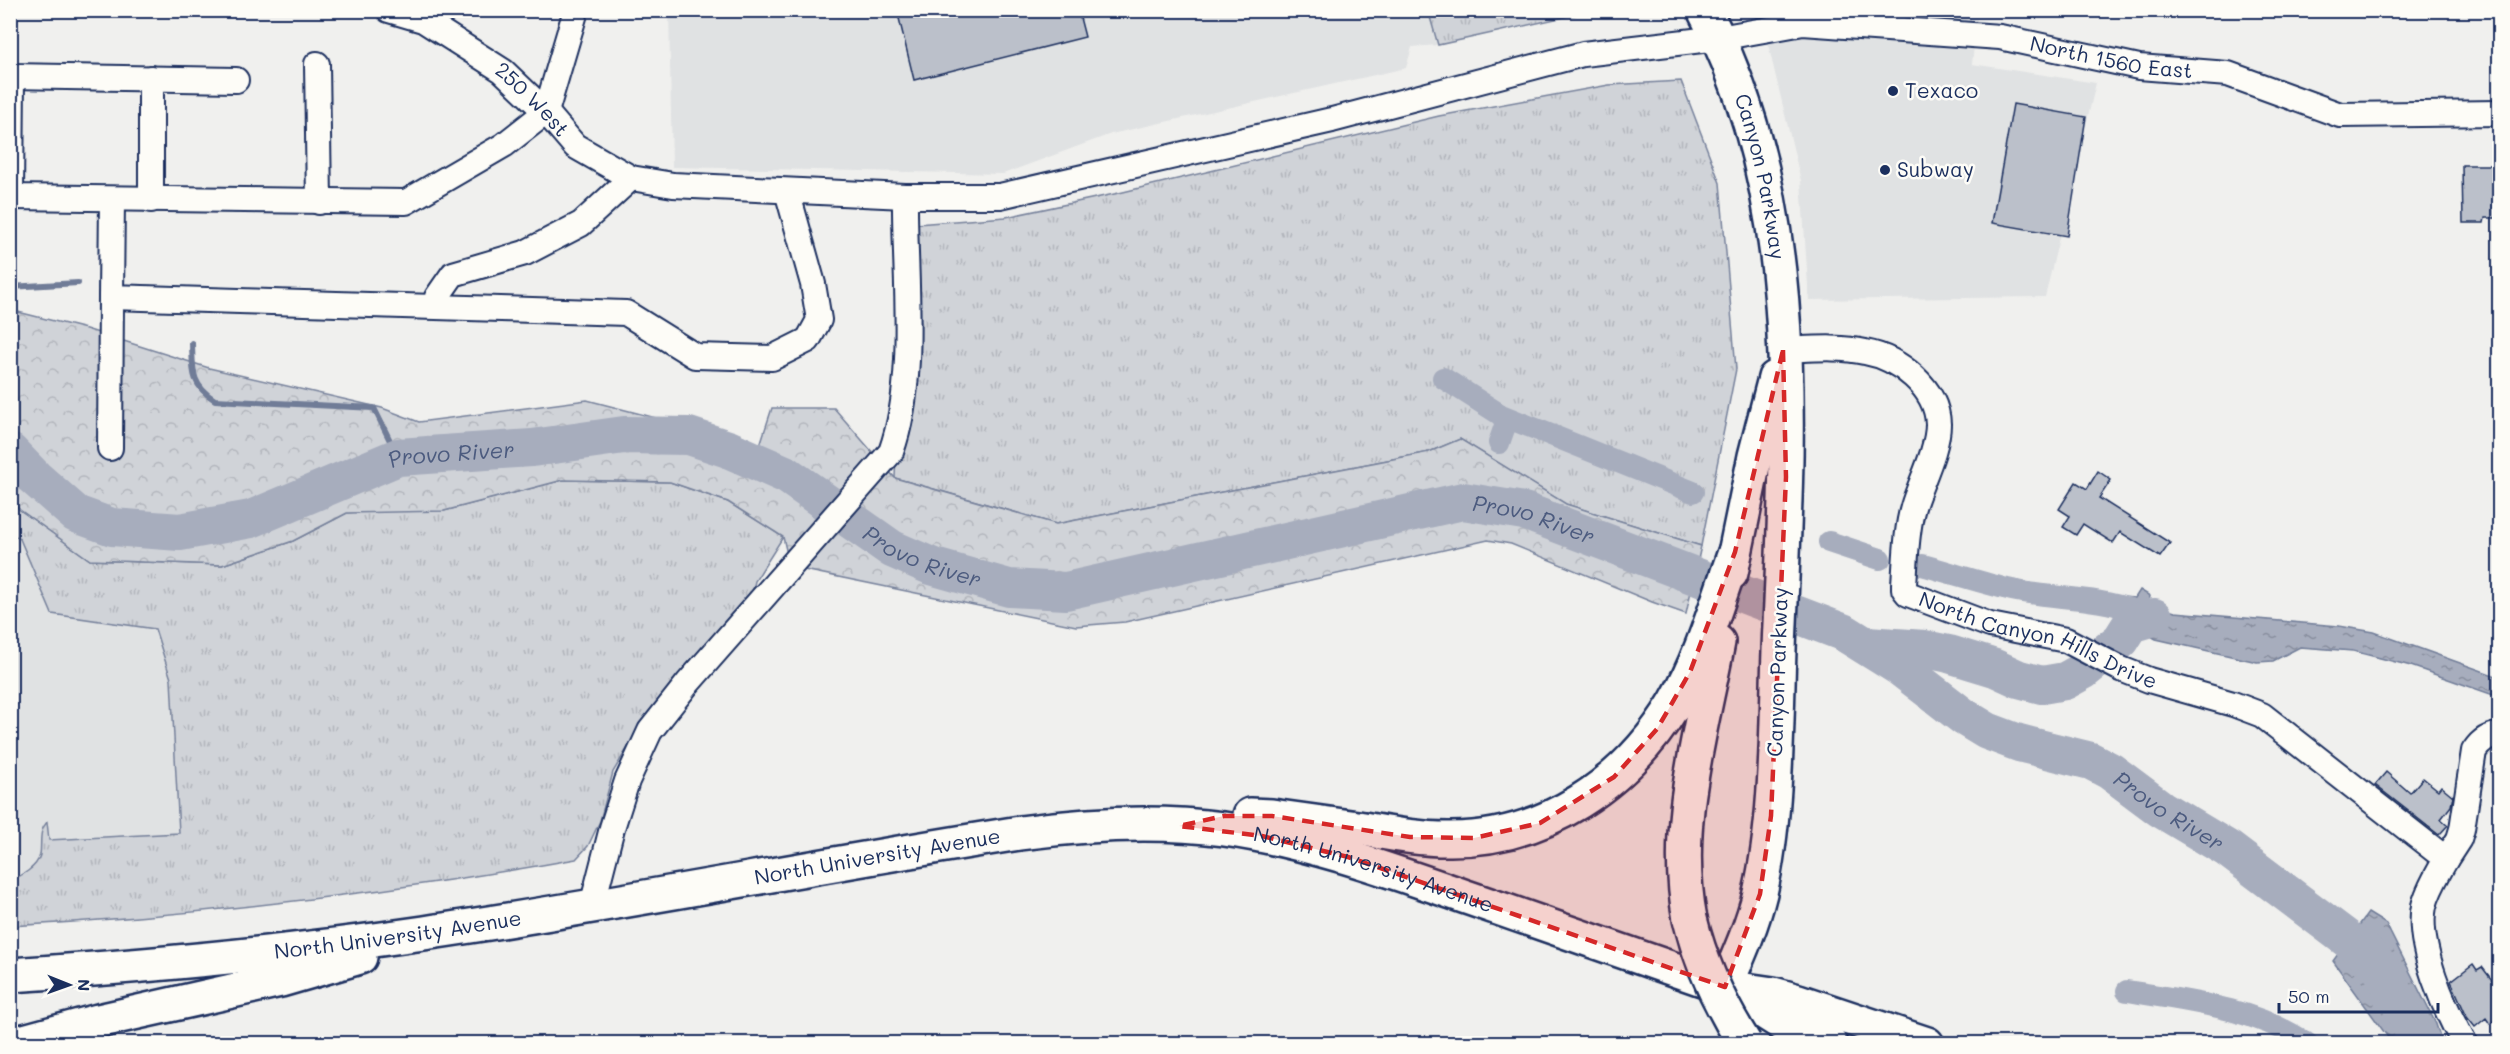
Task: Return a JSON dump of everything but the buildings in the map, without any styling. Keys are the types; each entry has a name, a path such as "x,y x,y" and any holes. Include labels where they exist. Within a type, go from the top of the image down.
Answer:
{"highway":[{"name":"Canyon Parkway","path":"1711,24 1754,133 1764,171 1775,236 1786,407 1783,556 1773,783 1767,856 1760,894 1748,931 1725,987"},
{"name":"Canyon Parkway","path":"1711,642 1735,552 1763,421 1784,350"},
{"path":"1179,826 1224,816 1272,816 1410,837 1447,840 1502,834 1540,823 1586,798 1614,777 1638,754 1675,703 1711,642"},
{"path":"1711,642 1683,840 1683,874 1690,919 1708,975 1721,1004 1745,1044"},
{"name":"North University Avenue","path":"10,975 283,951 424,933 1029,831 1071,827 1179,826 1223,829 1262,836 1348,857 1725,987"},
{"path":"13,1044 98,1021 342,964 424,933"},
{"path":"1725,987 1786,1026 1830,1044"},
{"path":"1725,987 1773,994 1798,1001 1927,1044"}],"street":[{"name":"250 West","path":"389,10 425,15 503,71 546,112 575,146 631,178 673,185 904,196"},
{"path":"236,80 11,76 10,197 406,202 504,145 546,112 576,10"},
{"name":"North 1560 East","path":"904,196 1000,196 1332,120 1583,54 1711,24 1803,23 2000,37 2139,67 2228,74 2340,115 2499,113"},
{"path":"317,64 319,202"},
{"path":"152,78 152,200"},
{"path":"436,306 437,297 453,274 525,253 581,224 631,178"},
{"path":"111,297 626,313 695,356 772,358 808,340 819,320 813,284 787,190"},
{"path":"592,906 627,781 650,731 688,683 891,452 897,434 908,355 904,196"},
{"path":"110,448 112,200"},
{"name":"North Canyon Hills Drive","path":"1784,350 1832,349 1869,352 1911,374 1920,382 1931,399 1938,424 1936,440 1910,522 1905,592 1990,625 2057,638 2149,680 2262,715 2446,859"},
{"path":"2464,1044 2441,999 2425,935 2424,907 2430,889 2459,839 2474,751 2479,743 2499,735"}],"highlighted area":[{"path":"1783,350 1786,477 1771,816 1760,894 1725,987 1348,857 1262,836 1179,826 1224,816 1272,816 1410,837 1474,838 1540,823 1614,777 1657,729 1690,672 1735,552"}],"shaded area":[{"path":"1428,10 1438,45 1412,47 1406,68 1111,134 1003,174 672,167 669,11"},
{"path":"1760,11 1978,11 1972,64 2096,83 2045,297 1809,300 1801,181"},
{"path":"10,533 20,539 52,614 155,629 171,679 179,833 48,840 47,822 41,829 40,858 21,877 11,879"}],"green space":[{"path":"1428,10 1592,10 1592,11 1438,45"},
{"path":"1681,81 1720,183 1736,369 1701,546 1565,504 1460,439 1429,452 1056,524 895,478 904,225 1006,217 1119,193 1439,116 1609,85"},
{"path":"10,310 86,329 209,368 382,408 419,422 587,400 760,445 772,408 834,408 895,478 1056,524 1429,452 1460,439 1566,504 1701,546 1686,614 1511,544 1488,540 1125,622 1076,626 790,567 783,537 728,502 670,482 563,480 444,511 347,513 293,541 222,565 90,560 20,510 11,500"},
{"path":"563,480 670,482 728,502 783,537 755,581 752,594 650,711 613,772 600,821 588,846 576,859 435,882 294,901 153,916 11,926 11,879 28,871 36,864 40,855 41,833 47,822 49,840 179,833 171,679 155,629 52,614 20,539 11,533 10,500 20,510 90,560 222,565 293,541 347,513 393,509 444,511"}],"water":[{"path":"2140,590 2150,596 2149,600 2158,607 2175,612 2339,626 2374,632 2499,677 2499,697 2411,666 2353,651 2300,647 2273,661 2257,662 2156,639 2111,613 2111,608 2107,607 2108,596 2135,598"},
{"path":"2368,913 2386,924 2436,1024 2442,1043 2392,1043 2333,961"}],"waterway":[{"path":"10,287 78,283"},
{"path":"192,343 194,376 201,388 215,400 374,408 398,457"},
{"path":"1443,378 1501,415 1693,492"},
{"path":"1499,443 1506,423 1501,415"},
{"name":"Provo River","path":"10,452 35,478 76,514 112,527 180,532 251,519 398,457 532,448 624,435 689,436 728,449 787,475 892,549 931,566 1009,588 1066,591 1463,501 1524,511 1845,633 1898,666 1964,717 1987,731 2019,743 2091,761 2110,771 2161,809 2228,849 2366,953 2381,969 2423,1044"},
{"path":"1829,542 1880,559"},
{"path":"1922,565 2012,590 2090,600 2136,611"},
{"name":"Provo River","path":"1867,645 1925,649 1949,654 2042,685 2065,681 2083,671 2121,640 2131,624 2154,617"},
{"path":"2127,991 2198,1003 2244,1014 2288,1032 2308,1044"}],"place":[{"name":"Texaco","path":"1893,91"},
{"name":"Subway","path":"1885,170"}]}
